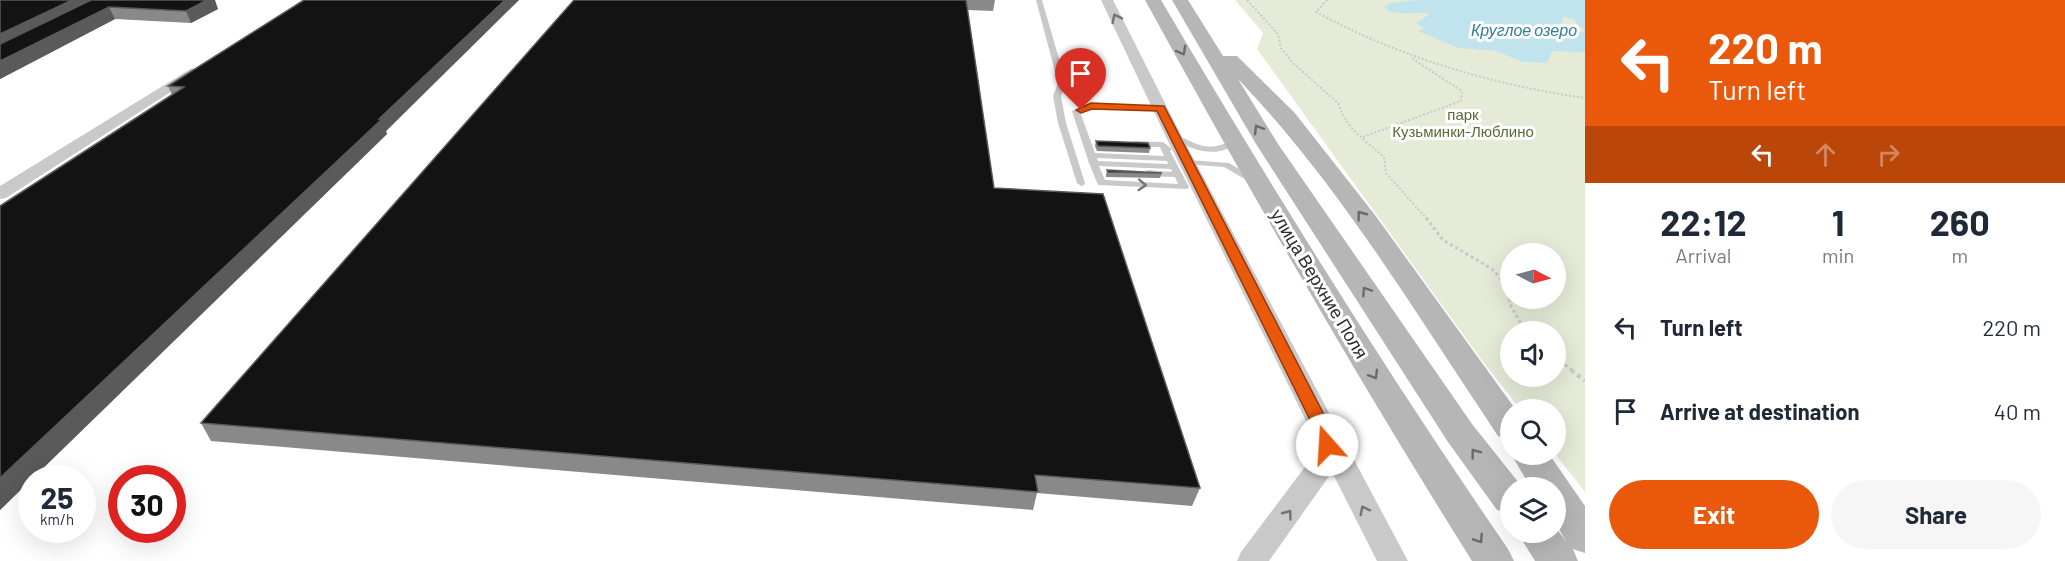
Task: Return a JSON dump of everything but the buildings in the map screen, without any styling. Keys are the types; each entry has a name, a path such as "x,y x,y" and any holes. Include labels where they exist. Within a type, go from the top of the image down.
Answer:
{"main road":[{"name":"улица Верхние Поля","path":"1154,0 1256,181 1409,432 1494,561"},
{"name":"улица Верхние Поля","path":"1180,0 1274,154 1460,433 1500,486"},
{"path":"1200,30 1286,117 1366,220 1500,413"},
{"path":"1566,509 1585,537"},
{"path":"1544,543 1558,561"}],"street":[{"path":"1107,0 1161,108 1173,157 1325,432 1387,554"},
{"path":"0,194 203,65"},
{"path":"1252,561 1328,457 1325,432"}],"lane":[{"path":"1039,0 1062,83 1057,96 1062,123 1081,183"},
{"path":"1161,108 1091,106 1076,111 1101,183 1184,187 1173,157"},
{"path":"1091,155 1097,142"},
{"path":"1120,143 1173,157 1226,165 1256,181"},
{"path":"1091,155 1173,157 1204,149 1220,150 1233,143"},
{"path":"1091,155 1173,157"}],"path":[{"path":"1247,0 1278,34 1281,48 1294,64 1339,104 1340,113 1347,125 1384,157 1386,173 1418,207 1443,240 1492,269 1505,283 1511,306 1519,321"},
{"path":"1327,0 1316,12 1337,24 1407,55 1467,75 1585,98"},
{"path":"1363,137 1461,101 1462,91 1407,55"},
{"path":"1566,365 1585,381"}],"green space":[{"name":"парк Кузьминки-Люблино","path":"1235,0 1585,0 1585,492 1564,465 1566,465 1566,399 1512,399 1503,387 1566,387 1566,321 1500,321 1500,384 1257,49 1263,33"}],"water":[{"name":"Круглое озеро","path":"1416,0 1585,0 1585,31 1573,19 1563,17 1560,28 1565,31 1585,32 1585,52 1552,51 1547,63 1523,62 1496,51 1459,48 1418,31 1424,29 1416,23 1430,14 1399,13 1384,7 1391,3"}],"route":[{"path":"1081,110 1091,106 1161,108 1325,432 1327,445"}]}
